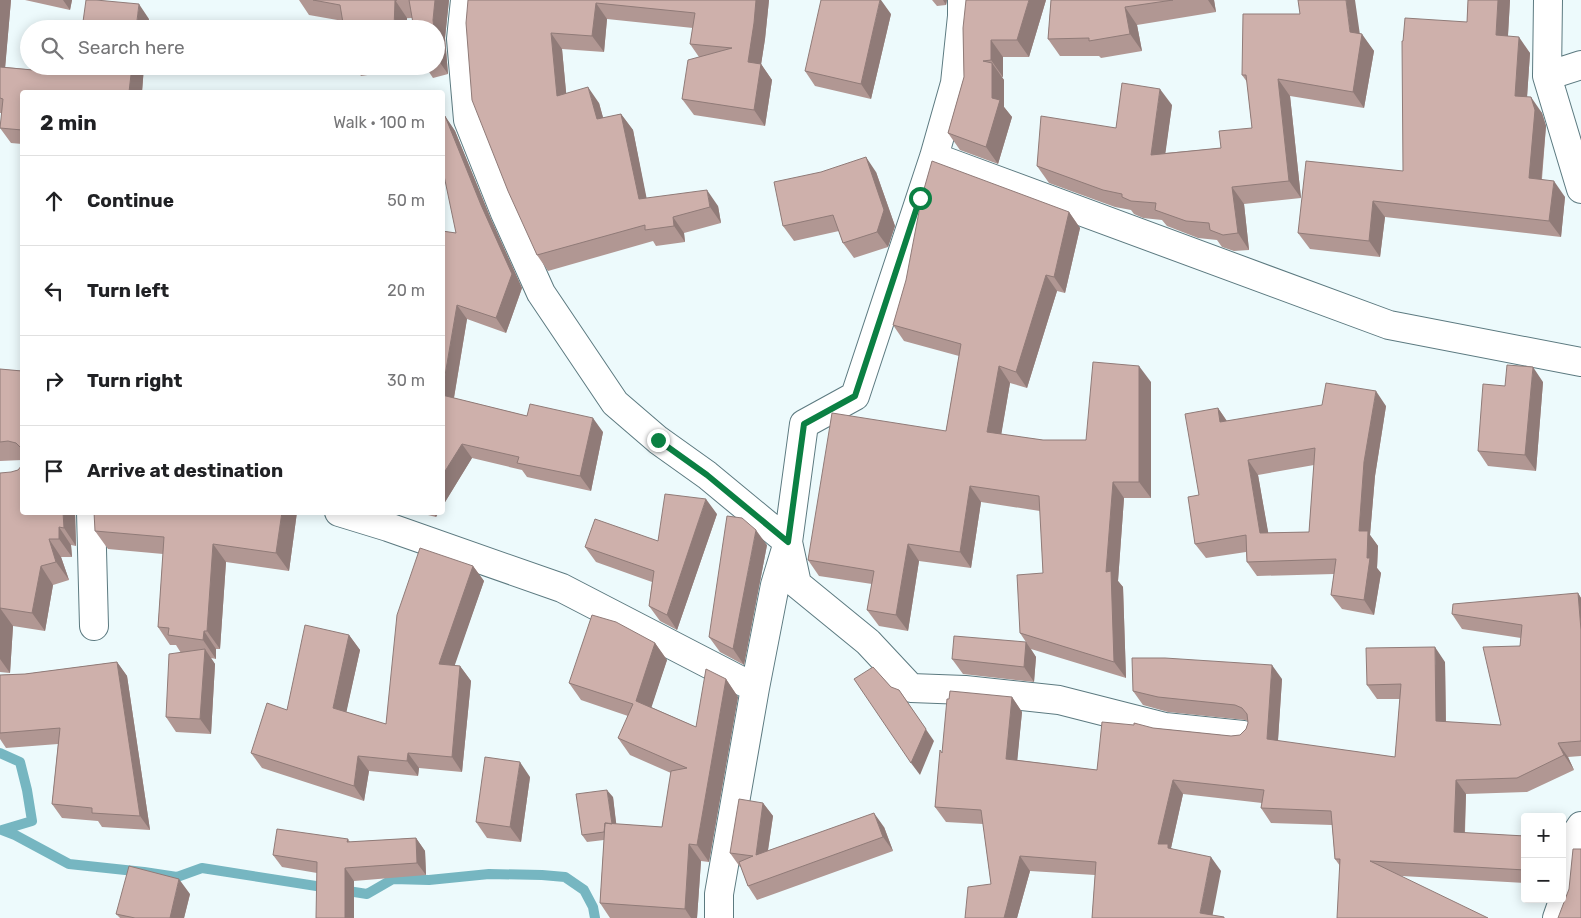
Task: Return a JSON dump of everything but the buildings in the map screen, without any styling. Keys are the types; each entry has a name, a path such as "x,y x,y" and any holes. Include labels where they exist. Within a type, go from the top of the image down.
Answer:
{"street":[{"path":"465,0 461,39 468,120 505,213 541,293 615,403 658,440 707,475 788,542 797,584 868,642 911,688 965,690 1059,700 1165,726 1243,735"},
{"path":"718,918 720,894 754,688 775,584 788,542 804,424 855,396 934,157 955,83 962,0"},
{"path":"1548,0 1547,76 1581,189"},
{"path":"1547,76 1581,65"},
{"path":"934,157 1389,325 1581,362"},
{"path":"91,515 94,626"},
{"path":"349,515 562,588 754,688"},
{"path":"1557,918 1564,898 1567,847 1581,826"}],"waterway":[{"path":"0,753 20,762 32,821 2,830 69,864 177,877 202,868 367,894 393,879 429,880 489,874 565,877 584,890 593,907 595,918"}],"route":[{"path":"658,440 707,475 788,542 804,424 855,396 920,198"}]}
